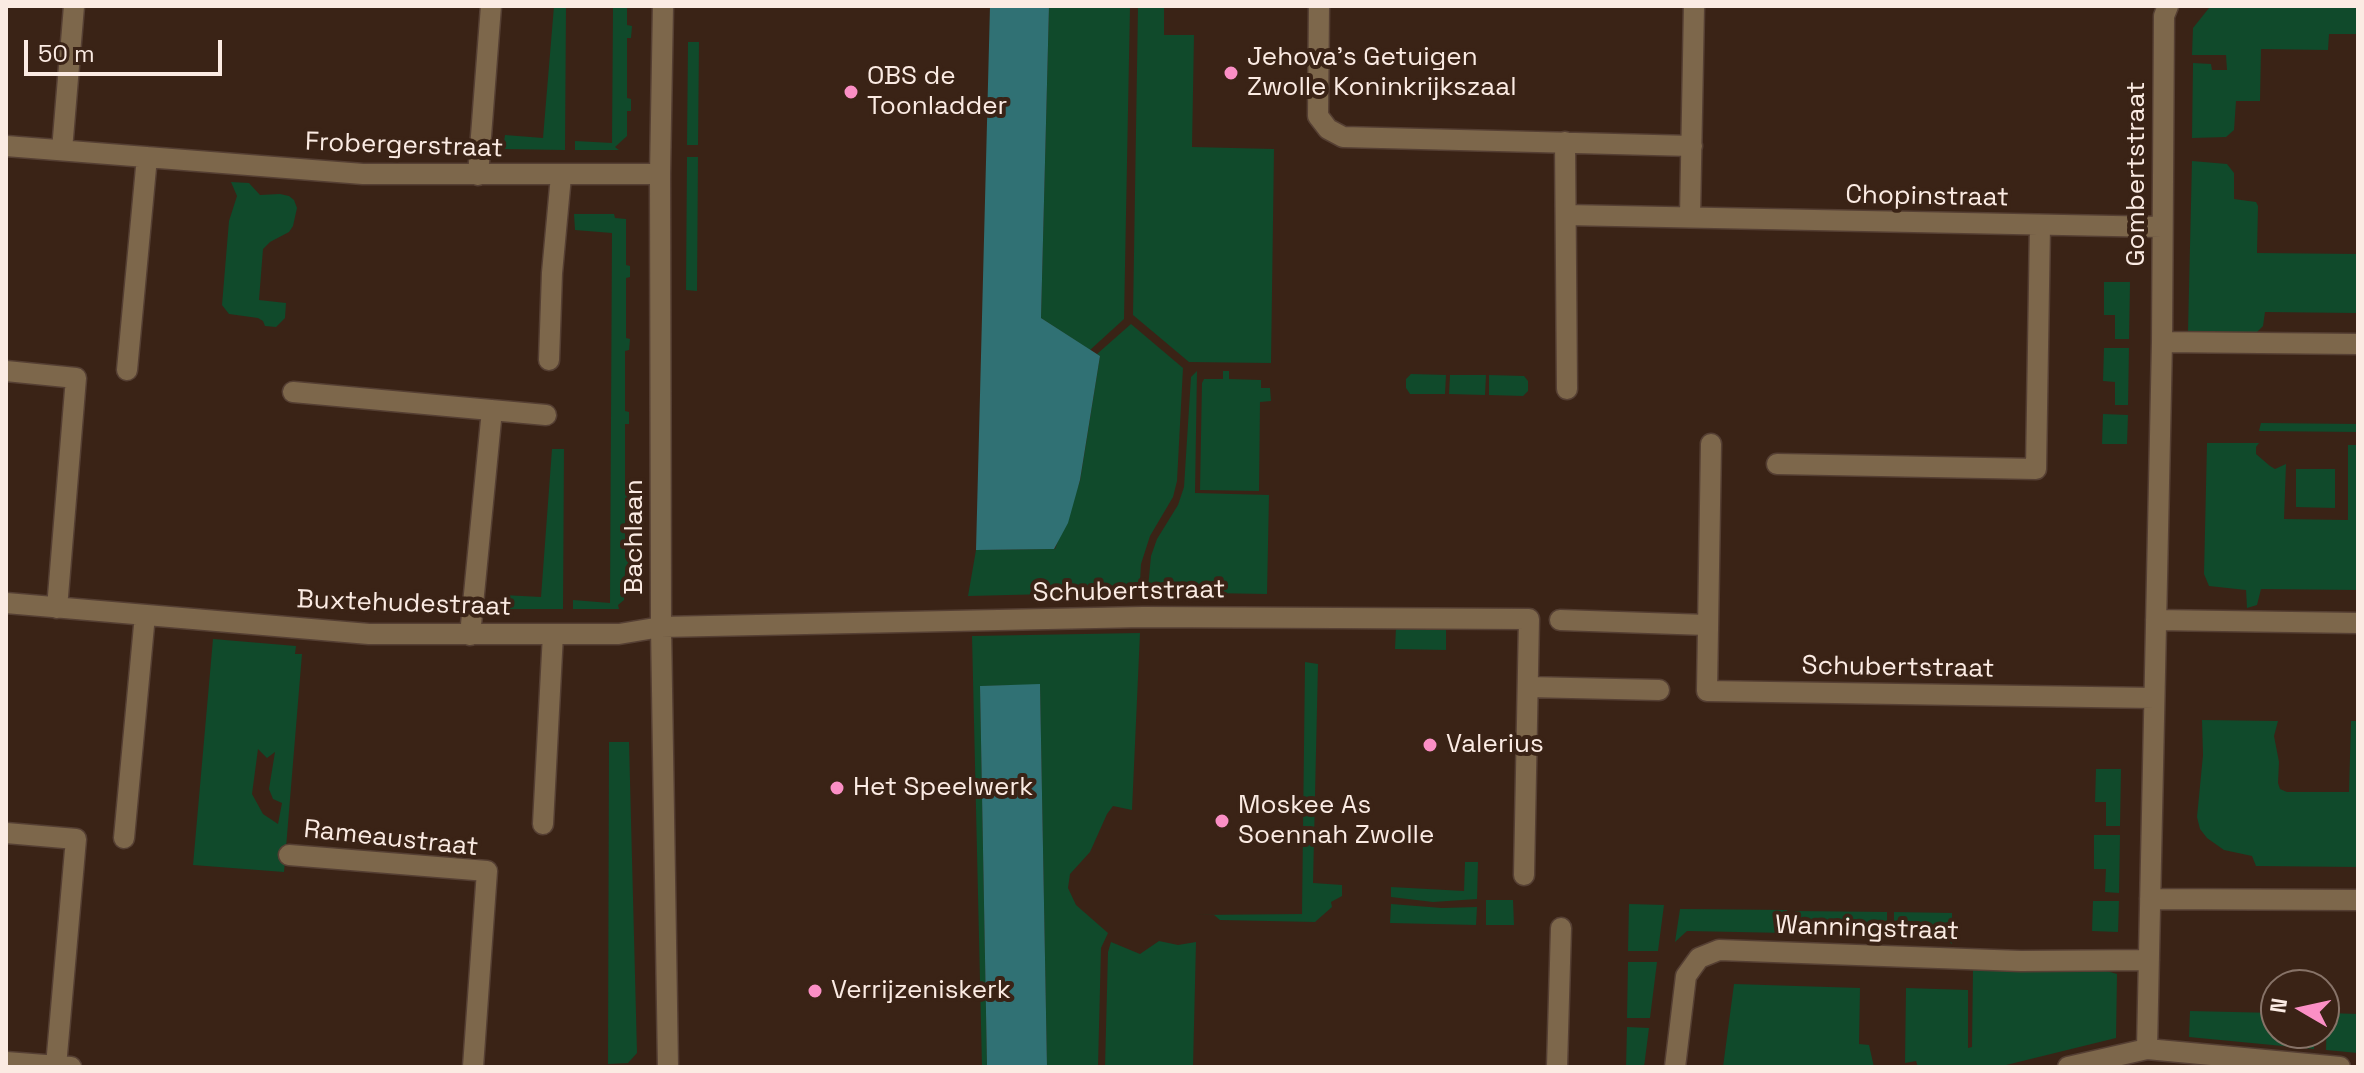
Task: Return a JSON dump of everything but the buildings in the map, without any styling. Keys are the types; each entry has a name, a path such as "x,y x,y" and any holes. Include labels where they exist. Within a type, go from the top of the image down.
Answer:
{"street":[{"path":"62,150 74,6"},
{"path":"478,175 491,6"},
{"name":"Bachlaan","path":"663,6 660,174 661,627 668,1067"},
{"path":"1319,6 1318,116 1328,129 1343,137 1692,146"},
{"path":"1690,217 1694,6"},
{"name":"Gombertstraat","path":"2147,1049 2162,342 2164,16 2168,6"},
{"path":"1565,142 1567,389"},
{"name":"Frobergerstraat","path":"6,146 363,174 660,174"},
{"path":"127,370 147,157"},
{"path":"549,360 552,273 561,176"},
{"name":"Chopinstraat","path":"1566,215 2162,227"},
{"path":"1777,464 2036,469 2040,225"},
{"path":"2162,342 2358,344"},
{"path":"6,371 76,378 57,608"},
{"path":"293,392 546,415"},
{"path":"470,635 492,410"},
{"name":"Schubertstraat","path":"1711,444 1707,691 2154,698"},
{"name":"Buxtehudestraat","path":"6,603 369,634 619,634 661,627"},
{"path":"124,838 145,615"},
{"name":"Schubertstraat","path":"661,627 1187,616 1529,619 1524,875"},
{"path":"1560,620 1707,625"},
{"path":"2156,620 2358,623"},
{"path":"543,824 553,634"},
{"path":"1528,687 1659,690"},
{"path":"6,833 76,839 63,1066 6,1062"},
{"name":"Rameaustraat","path":"289,855 487,871 473,1067"},
{"path":"2150,899 2358,900"},
{"path":"1557,1067 1561,928"},
{"name":"Wanningstraat","path":"1675,1067 1686,976 1699,958 1719,950 2021,961 2149,960"},
{"path":"2068,1067 2147,1049 2340,1067"}],"green space":[{"path":"554,6 566,6 565,150 503,149 505,135 543,138"},
{"path":"613,6 627,6 627,25 632,26 631,38 627,38 627,98 631,99 631,111 627,111 627,136 615,147 619,150 575,150 575,141 612,143"},
{"path":"1049,6 1130,6 1124,319 1090,350 1041,318"},
{"path":"1138,6 1164,6 1164,35 1194,35 1192,147 1274,149 1271,363 1189,362 1133,315"},
{"path":"2358,6 2358,34 2329,34 2328,50 2261,49 2260,101 2236,101 2234,130 2226,137 2192,138 2193,63 2211,64 2212,70 2227,70 2226,55 2192,55 2193,28 2209,8"},
{"path":"688,42 699,42 698,145 687,145"},
{"path":"687,157 698,157 697,291 686,290"},
{"path":"2192,161 2227,164 2234,173 2234,199 2256,202 2257,253 2358,254 2358,313 2265,312 2263,326 2256,333 2188,331"},
{"path":"231,182 249,183 260,195 289,196 297,208 289,232 263,249 259,300 286,303 285,318 276,327 265,326 258,318 229,314 222,305 229,221 237,196"},
{"path":"574,214 614,214 615,218 626,219 626,265 630,266 630,277 626,278 626,338 630,339 629,350 625,351 625,411 629,412 629,424 625,424 625,485 629,485 629,497 625,498 625,558 629,559 629,570 625,571 624,600 618,605 619,609 573,609 573,600 610,603 612,233 575,230"},
{"path":"2104,282 2130,282 2129,339 2115,339 2115,315 2104,315"},
{"path":"1131,324 1183,368 1177,481 1173,497 1150,536 1141,564 1140,582 1133,592 968,596 976,550 1055,549 1080,481 1100,356 1097,354"},
{"path":"2104,348 2129,348 2128,405 2115,405 2115,382 2103,381"},
{"path":"1197,371 1195,493 1269,495 1267,594 1150,592 1148,588 1151,556 1157,539 1178,505 1184,487 1191,377"},
{"path":"1223,371 1229,371 1229,379 1261,380 1261,388 1270,388 1271,401 1260,402 1259,491 1200,490 1202,383 1204,379 1223,379"},
{"path":"1411,374 1446,375 1445,394 1410,394 1406,379"},
{"path":"1450,375 1486,375 1485,395 1449,394"},
{"path":"1489,375 1524,376 1528,381 1528,391 1523,396 1489,395"},
{"path":"2103,414 2128,415 2127,444 2102,444"},
{"path":"2261,423 2358,424 2358,432 2259,431"},
{"path":"2207,443 2259,443 2256,454 2270,466 2275,469 2286,464 2284,519 2348,520 2348,445 2358,445 2358,590 2261,589 2257,605 2247,608 2246,590 2209,586 2204,574"},
{"path":"552,449 564,449 563,609 502,609 503,595 541,597"},
{"path":"2296,469 2335,469 2335,508 2296,507"},
{"path":"1396,627 1446,628 1446,650 1395,649"},
{"path":"1140,633 1132,810 1113,806 1090,852 1070,874 1068,888 1076,905 1108,933 1101,948 1098,1067 1047,1067 1040,685 980,686 987,1067 982,1067 972,636"},
{"path":"213,639 296,646 295,654 302,654 284,872 193,865","holes":["258,749 267,758 275,752 269,789 273,799 282,803 278,824 263,814 252,794"]},
{"path":"1305,662 1318,664 1313,883 1342,885 1342,896 1331,902 1332,907 1315,922 1220,920 1214,915 1196,915 1302,914"},
{"path":"2202,720 2278,721 2274,736 2279,762 2278,783 2280,789 2287,792 2349,792 2351,721 2358,721 2358,867 2256,866 2252,856 2224,850 2207,838 2200,829 2197,817 2203,755"},
{"path":"609,742 629,742 637,1053 628,1063 608,1064"},
{"path":"2096,769 2121,769 2120,826 2106,826 2106,802 2095,802"},
{"path":"2094,835 2120,835 2119,893 2105,892 2106,869 2094,869"},
{"path":"1465,862 1478,862 1477,899 1433,902 1391,897 1391,887 1464,891"},
{"path":"1486,900 1513,900 1514,925 1486,925"},
{"path":"2093,901 2119,901 2118,932 2092,931"},
{"path":"1391,904 1477,907 1476,925 1390,923"},
{"path":"1629,904 1664,905 1658,951 1628,951"},
{"path":"1680,909 1787,910 1787,933 1687,931 1675,942"},
{"path":"1795,911 1887,912 1887,935 1795,933"},
{"path":"1894,912 1952,913 1952,944 1942,935 1894,935"},
{"path":"1159,941 1178,945 1196,942 1193,1067 1105,1067 1108,952 1111,942 1140,954"},
{"path":"1628,962 1657,962 1650,1018 1627,1018"},
{"path":"1973,968 2103,970 2117,974 2116,1038 1998,1067 1918,1067 1916,1061 1905,1063 1906,988 1968,990 1968,1048 1972,1047"},
{"path":"1734,984 1860,988 1859,1044 1869,1045 1874,1067 1723,1067"},
{"path":"2190,1011 2260,1013 2260,1044 2189,1037"},
{"path":"2340,1013 2358,1014 2358,1053 2326,1050 2340,1049"},
{"path":"1627,1027 1649,1028 1644,1067 1626,1067"}],"water":[{"path":"990,6 1049,6 1041,318 1100,356 1080,480 1068,523 1054,549 976,550"},
{"path":"1040,684 1047,1067 987,1067 980,686"}],"place":[{"name":"Jehova's Getuigen Zwolle Koninkrijkszaal","path":"1231,73"},
{"name":"OBS de Toonladder","path":"851,92"},
{"name":"Valerius","path":"1430,745"},
{"name":"Het Speelwerk","path":"837,788"},
{"name":"Moskee As Soennah Zwolle","path":"1222,821"},
{"name":"Verrijzeniskerk","path":"815,991"}]}
